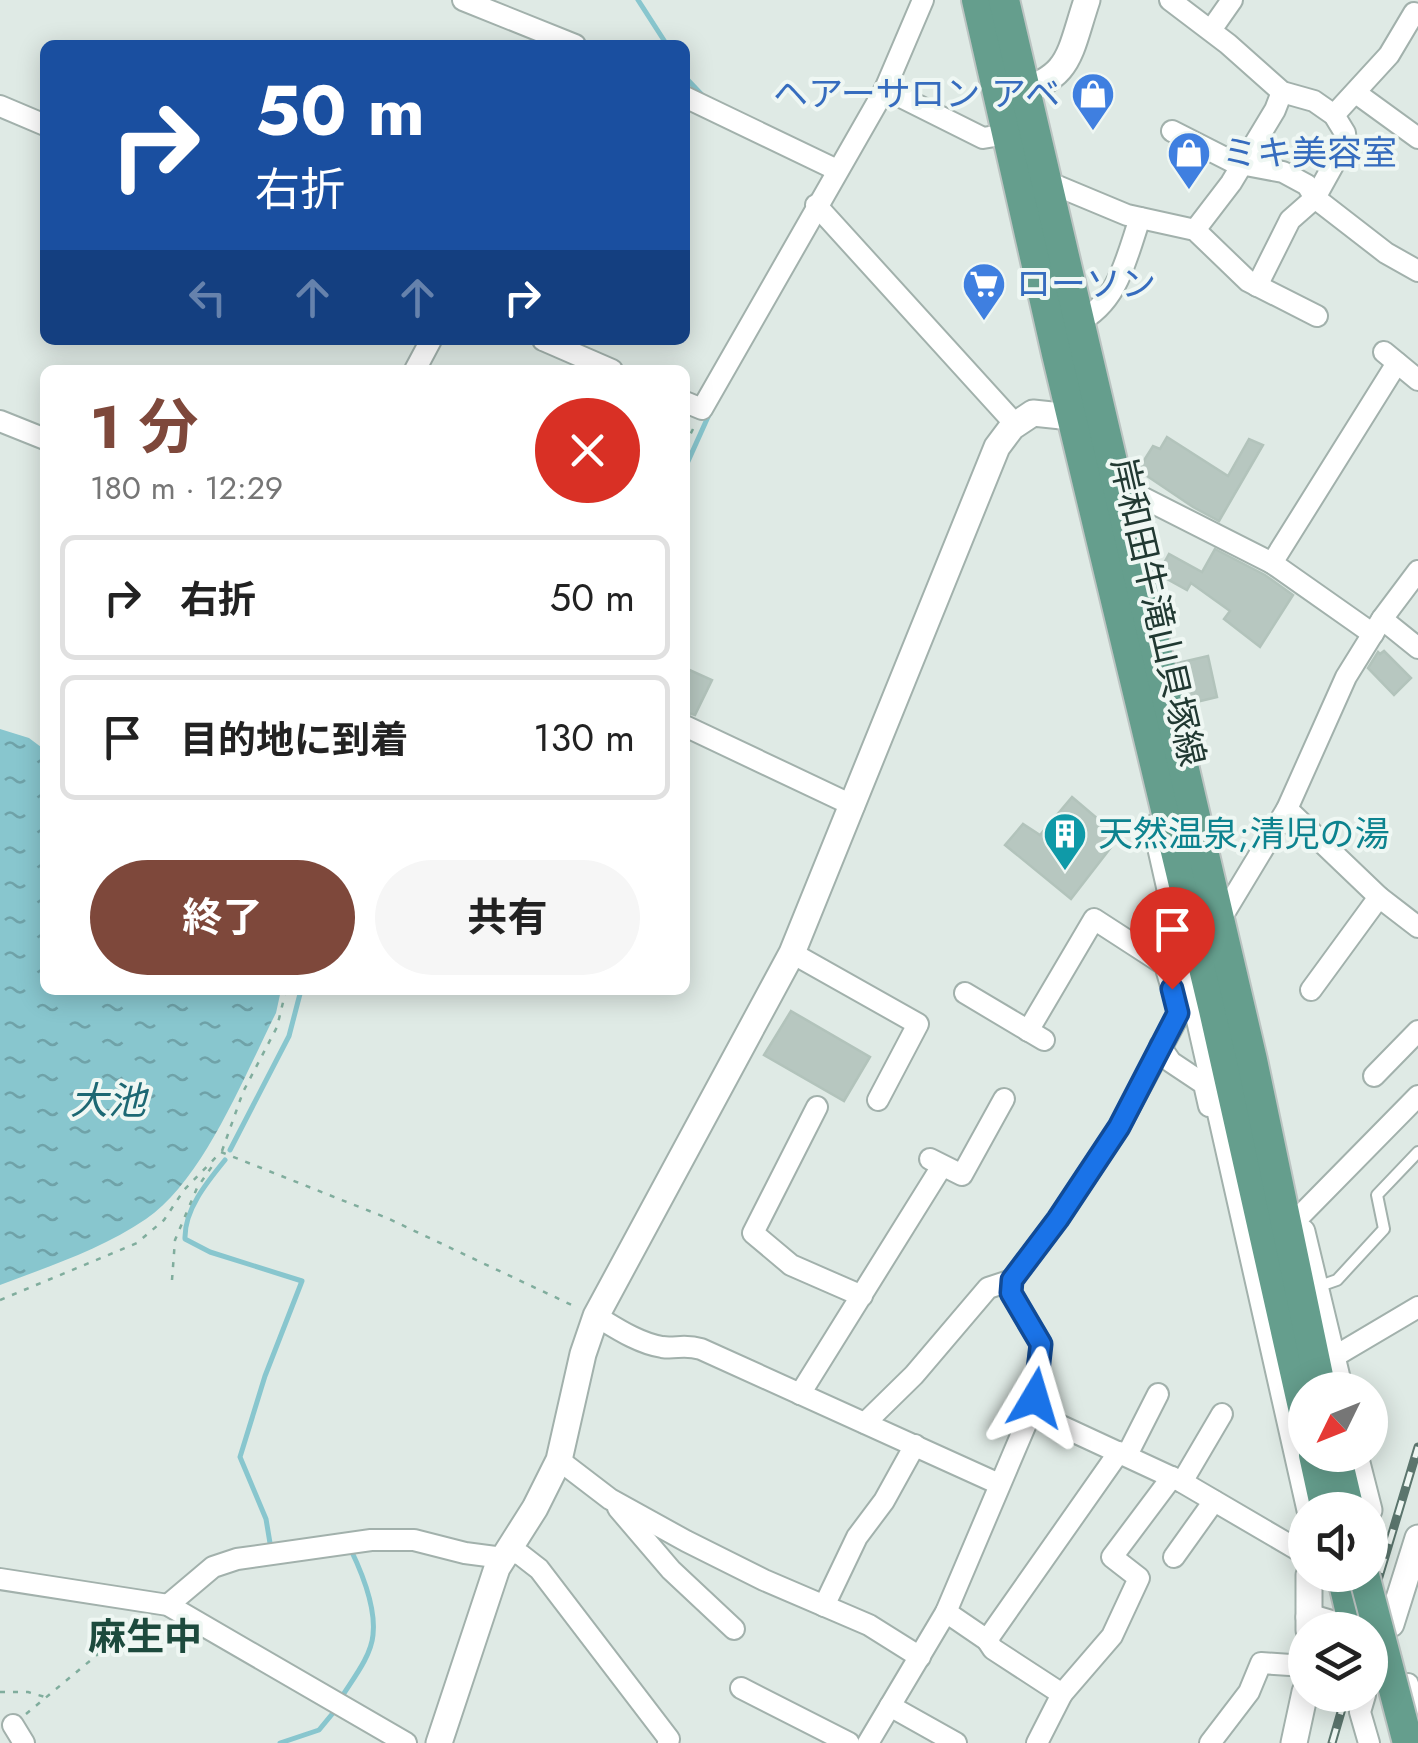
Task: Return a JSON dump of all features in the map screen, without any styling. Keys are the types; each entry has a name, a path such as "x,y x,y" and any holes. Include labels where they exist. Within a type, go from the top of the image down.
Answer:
{"main road":[{"name":"岸和田牛滝山貝塚線","path":"977,0 1046,184 1077,323 1086,419 1084,468 1151,750 1200,984 1301,1372"},
{"name":"岸和田牛滝山貝塚線","path":"1004,0 1012,95 1008,134 1086,419 1114,484 1219,921 1200,984"},
{"path":"1368,1592 1408,1743"},
{"path":"1377,1712 1384,1743"}],"street":[{"path":"463,0 560,40"},
{"path":"690,404 702,409 885,89 923,0"},
{"path":"1012,95 1045,85 1064,66 1087,0"},
{"path":"1170,0 1282,92 1314,101 1334,115 1345,133 1346,142 1315,198 1290,220 1257,286"},
{"path":"1211,30 1232,0"},
{"path":"1334,115 1390,55 1411,9"},
{"path":"885,89 983,138 1008,134"},
{"path":"1195,230 1224,193 1276,110 1282,92"},
{"path":"1356,93 1418,138"},
{"path":"690,100 837,170"},
{"path":"0,106 40,123"},
{"path":"1172,131 1240,163 1283,172 1307,185 1315,198 1386,253 1418,271"},
{"path":"1046,184 1140,218 1195,230 1257,286 1317,316"},
{"path":"816,205 1016,425"},
{"path":"1077,323 1094,315 1112,294 1140,218"},
{"path":"554,345 600,365"},
{"path":"1272,563 1391,358 1418,380"},
{"path":"438,1743 505,1554 535,1508 559,1460 582,1354 596,1316 792,952 997,447 1033,413 1086,419"},
{"path":"0,421 40,437"},
{"path":"1084,468 1272,563 1418,648"},
{"path":"1219,921 1288,808 1346,677 1418,572"},
{"path":"690,728 854,806"},
{"path":"1288,808 1379,897 1418,926"},
{"path":"1311,990 1379,897"},
{"path":"965,993 1036,1036 1094,919 1200,984 1280,1137 1336,1372"},
{"path":"792,952 918,1024 878,1100"},
{"path":"868,1743 946,1612 1031,1412 1041,1344 1011,1293 1012,1280 1119,1127 1160,1046 1200,984"},
{"path":"1200,984 1235,1173 1306,1492"},
{"path":"1374,1076 1418,1031"},
{"path":"1160,1046 1172,1062 1204,1084 1217,1137 1235,1173"},
{"path":"1298,1216 1418,1096"},
{"path":"800,1394 862,1296 936,1163 962,1175 1004,1099"},
{"path":"816,1106 752,1232 790,1265 862,1296"},
{"path":"865,1423 914,1375 988,1288 1012,1280"},
{"path":"1332,1358 1418,1307"},
{"path":"596,1316 648,1343 666,1348 684,1344 701,1349 999,1484"},
{"path":"986,1640 1123,1454 1158,1394"},
{"path":"1031,1412 1177,1480 1288,1544"},
{"path":"1037,1743 1062,1694 1112,1636 1139,1578 1112,1557 1177,1480 1222,1414"},
{"path":"824,1606 858,1537 884,1501 915,1445"},
{"path":"559,1460 610,1499 764,1580 869,1625 920,1656"},
{"path":"610,1499 671,1570 734,1629"},
{"path":"1174,1558 1214,1501"},
{"path":"1388,1617 1418,1538"},
{"path":"164,1604 212,1568 237,1558 372,1540 414,1540 466,1553 521,1555 539,1569 669,1739 668,1743"},
{"path":"0,1579 164,1604 406,1743"},
{"path":"946,1612 993,1649 1062,1694"},
{"path":"1388,1648 1418,1721"},
{"path":"1210,1743 1249,1692 1261,1663 1288,1665"},
{"path":"742,1688 849,1743"},
{"path":"890,1706 956,1743"},
{"path":"1294,1743 1301,1712"},
{"path":"1360,1712 1369,1743"},
{"path":"1384,1743 1418,1732"}],"lane":[{"path":"1316,1288 1337,1280 1384,1229 1377,1195 1418,1152"}],"path":[{"path":"172,1280 175,1240 197,1188 222,1152 243,1092 277,1027 285,995"},
{"path":"222,1152 386,1218 596,1316"},
{"path":"0,1300 137,1243 164,1220 184,1190 222,1152"},
{"path":"18,1734 47,1697 164,1604"},
{"path":"0,1692 47,1697"}],"water":[{"name":"大池","path":"0,729 29,738 40,746 40,995 280,995 276,1013 221,1125 167,1202 112,1239 0,1285"}],"building":[{"path":"1167,437 1228,476 1249,439 1263,445 1219,521 1138,470 1153,446 1160,449"},
{"path":"1215,549 1265,575 1293,595 1260,647 1224,619 1230,611 1191,583 1187,590 1158,574 1169,554 1202,572"},
{"path":"1384,651 1411,678 1394,695 1368,668 1378,652"},
{"path":"1208,656 1217,697 1188,704 1178,663"},
{"path":"690,670 712,680 695,715 690,714"},
{"name":"天然温泉;清児の湯","path":"1072,797 1119,837 1071,899 1005,845 1023,824 1040,835"},
{"path":"791,1011 870,1057 844,1101 764,1055"}],"waterway":[{"path":"638,0 664,40"},
{"path":"690,82 704,97"},
{"path":"690,457 712,408"},
{"path":"230,1150 289,1036 300,995"},
{"path":"225,1160 192,1207 185,1239 210,1252 302,1281 265,1376 240,1457 266,1519 271,1549"},
{"path":"341,1698 365,1660 373,1635 367,1591 349,1551"},
{"path":"280,1743 319,1730 333,1713"}],"railway":[{"path":"1368,1612 1418,1447"},
{"path":"1332,1743 1341,1712"}],"place":[{"name":"ヘアーサロン アベ","path":"1093,132"},
{"name":"ミキ美容室","path":"1189,191"},
{"name":"ローソン","path":"984,322"},
{"name":"天然温泉;清児の湯","path":"1065,872"}],"district":[{"name":"麻生中","path":"145,1636"}],"route":[{"path":"1035,1398 1041,1344 1011,1293 1012,1280 1119,1127 1178,1013 1172,989"}]}
